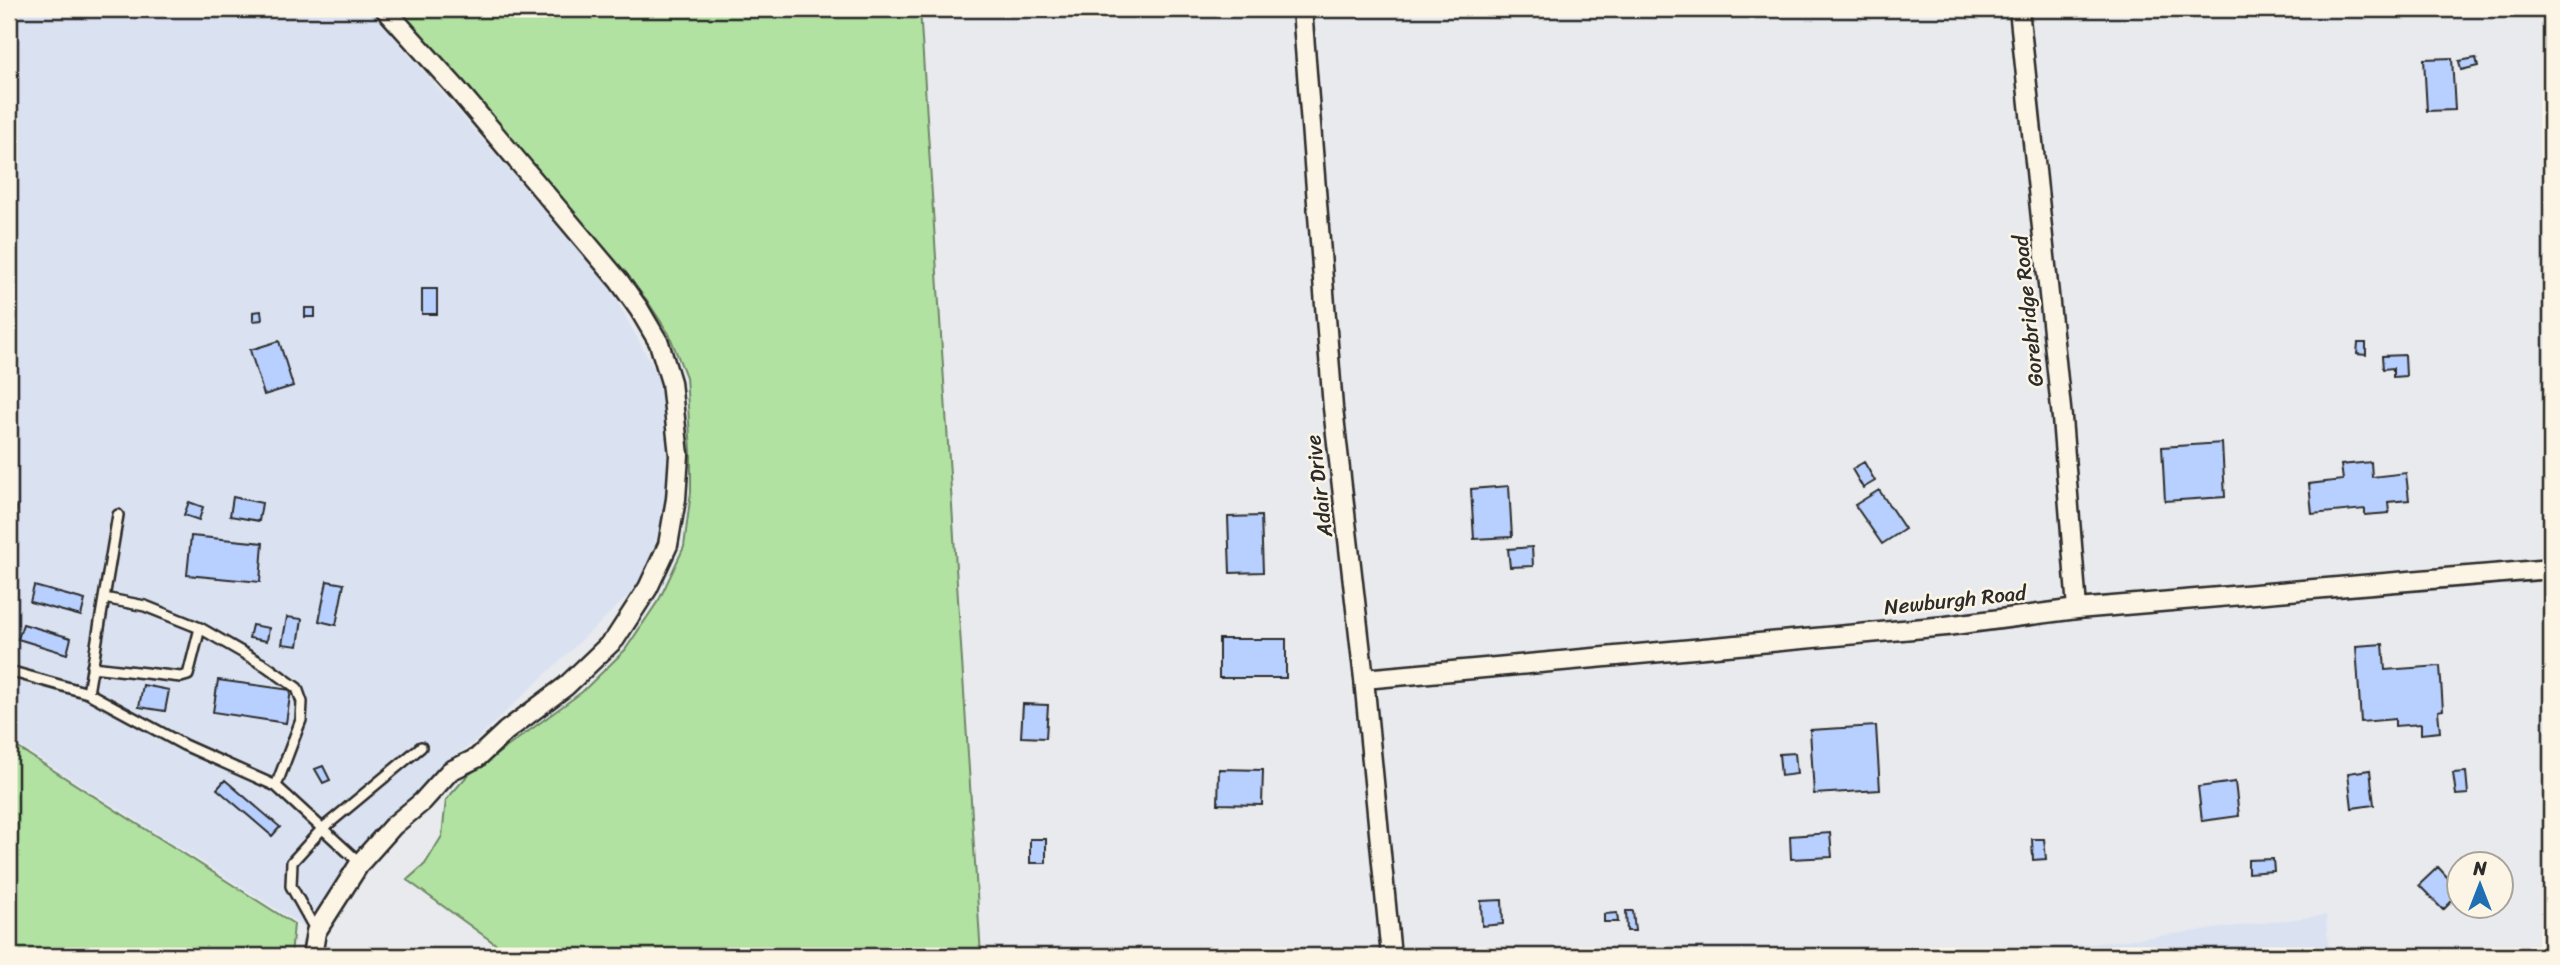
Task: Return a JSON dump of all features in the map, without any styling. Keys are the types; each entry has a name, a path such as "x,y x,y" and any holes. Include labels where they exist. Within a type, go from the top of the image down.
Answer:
{"street":[{"path":"312,956 316,932 360,863 393,826 422,802 450,771 477,758 506,731 566,686 615,639 649,588 668,545 676,499 678,456 671,382 659,343 639,309 619,281 457,89 385,9"},
{"name":"Adair Drive","path":"1302,9 1333,408 1364,679 1391,956"},
{"name":"Gorebridge Road","path":"2019,9 2062,418 2077,609"},
{"name":"Newburgh Road","path":"1364,679 1946,626 2077,609 2551,569"}],"lane":[{"path":"88,693 118,515"},
{"path":"104,598 145,607 200,628 266,666 297,688 302,702 301,720 276,786"},
{"path":"92,667 181,677 188,675 200,628"},
{"path":"9,671 88,693 184,745 276,786 360,863"},
{"path":"316,932 291,886 292,862 322,829 421,747"}],"shaded area":[{"path":"9,9 370,9 609,286 665,389 668,500 643,582 471,745 449,759 360,851 306,928 9,739"},
{"path":"2326,915 2329,956 1995,956"}],"green space":[{"path":"389,9 920,9 981,956 512,956 407,880 425,864 442,836 446,800 467,776 582,692 625,650 660,598 684,547 691,492 691,451 686,377 669,334 646,299"},
{"path":"9,742 294,924 291,956 9,956"}],"building":[{"path":"2452,58 2455,110 2427,111 2424,59"},
{"path":"2476,58 2478,66 2461,70 2459,61"},
{"path":"422,289 437,289 437,314 422,314"},
{"path":"305,308 315,308 315,317 305,317"},
{"path":"261,311 262,320 253,321 253,312"},
{"path":"279,341 293,386 264,395 250,350"},
{"path":"2358,343 2366,343 2366,355 2357,354"},
{"path":"2405,355 2406,376 2393,377 2393,368 2383,369 2382,356"},
{"path":"2222,443 2225,497 2165,501 2162,447"},
{"path":"1864,462 1875,481 1863,488 1852,469"},
{"path":"2371,462 2372,477 2406,473 2409,500 2388,502 2389,513 2365,515 2365,509 2312,514 2309,484 2343,480 2341,465"},
{"path":"1509,486 1512,537 1474,539 1471,489"},
{"path":"1879,490 1905,529 1882,544 1855,505"},
{"path":"233,497 262,503 259,521 230,516"},
{"path":"189,502 203,507 199,520 184,515"},
{"path":"9,504 17,505 11,550 9,549"},
{"path":"1261,516 1263,572 1230,573 1228,517"},
{"path":"191,536 263,543 260,582 187,575"},
{"path":"1532,547 1533,566 1510,567 1508,549"},
{"path":"327,581 344,584 336,625 319,621"},
{"path":"34,586 85,600 81,616 30,602"},
{"path":"287,617 302,619 298,646 282,644"},
{"path":"23,624 71,638 67,654 18,639"},
{"path":"252,625 269,628 267,641 249,638"},
{"path":"1219,639 1286,639 1286,678 1219,678"},
{"path":"2383,644 2385,670 2440,666 2443,710 2438,711 2440,732 2421,734 2421,724 2395,726 2395,719 2361,722 2356,646"},
{"path":"218,680 291,690 286,723 213,712"},
{"path":"143,685 169,690 165,711 139,707"},
{"path":"1023,704 1048,705 1046,738 1021,737"},
{"path":"1876,726 1880,790 1814,794 1810,730"},
{"path":"1795,753 1797,774 1781,776 1779,754"},
{"path":"323,766 330,780 323,783 315,769"},
{"path":"1219,769 1263,770 1262,805 1218,804"},
{"path":"2370,770 2374,805 2352,808 2348,773"},
{"path":"2466,772 2468,794 2456,795 2453,773"},
{"path":"225,780 280,827 272,836 217,789"},
{"path":"2235,782 2239,816 2202,821 2198,787"},
{"path":"1830,833 1832,857 1791,859 1790,836"},
{"path":"1030,839 1046,839 1046,863 1030,863"},
{"path":"2032,839 2044,839 2046,859 2033,860"},
{"path":"2273,859 2274,871 2248,873 2248,860"},
{"path":"2438,867 2444,874 2443,910 2419,885"},
{"path":"1502,900 1503,924 1482,926 1481,901"},
{"path":"1626,911 1633,911 1635,931 1627,931"},
{"path":"1617,913 1618,922 1604,922 1604,914"}]}
